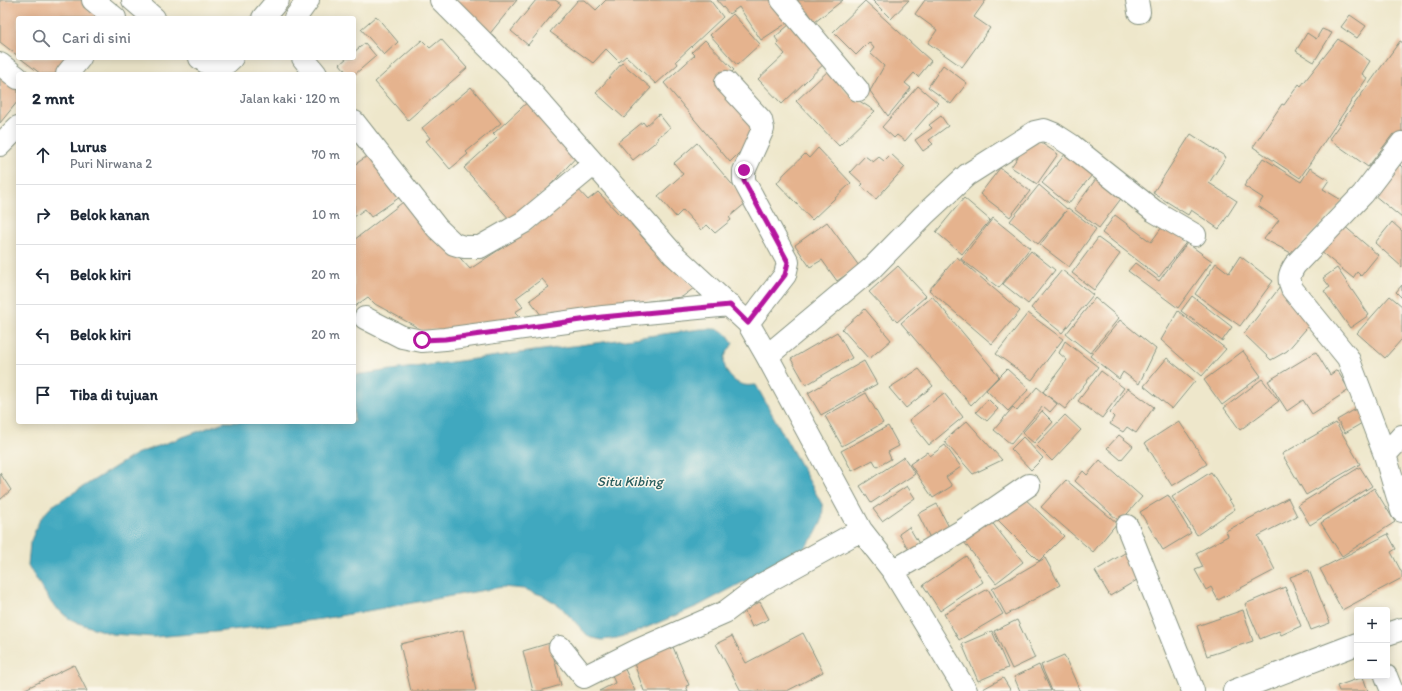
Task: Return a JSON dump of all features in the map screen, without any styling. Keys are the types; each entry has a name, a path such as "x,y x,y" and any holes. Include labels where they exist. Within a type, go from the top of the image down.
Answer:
{"street":[{"path":"93,0 113,16"},
{"path":"116,16 128,0"},
{"path":"133,0 152,16"},
{"path":"265,16 278,0"},
{"path":"296,16 308,0"},
{"path":"442,0 517,76 674,255 748,323 861,530 893,571 966,691"},
{"path":"782,0 858,90"},
{"path":"69,72 78,60"},
{"path":"202,60 208,65 217,67 224,65 230,60"},
{"path":"305,60 314,72"},
{"path":"0,64 16,76"},
{"path":"726,82 761,120 763,129 744,170 744,181 788,262 785,275 748,323"},
{"path":"356,125 437,228 454,244 464,246 480,247 524,222 594,164"},
{"path":"0,145 16,129"},
{"path":"767,356 871,269 966,175 1035,132 1044,130 1054,134 1154,211 1196,235"},
{"path":"1402,143 1363,194 1295,265 1290,272 1288,280 1292,289 1348,358 1385,455 1402,511"},
{"path":"365,318 402,337 422,340 445,339 602,317 730,305"},
{"path":"1385,455 1402,436"},
{"path":"893,571 962,531 1029,485"},
{"path":"1127,526 1193,691"},
{"path":"560,647 587,684 638,650 725,612 761,585 861,530"},
{"path":"1390,633 1402,628"},
{"path":"1234,691 1354,645"},
{"path":"1387,679 1392,691"}],"water":[{"name":"Situ Kibing","path":"701,329 720,330 727,334 733,343 725,356 724,361 728,374 740,384 756,385 823,506 822,521 815,535 802,551 698,606 636,632 617,638 602,640 589,637 560,606 544,596 524,589 502,587 322,619 215,632 154,637 112,634 81,624 68,618 52,604 28,566 30,543 40,519 52,506 136,454 218,424 356,424 356,375"}],"building":[{"path":"0,0 88,0 108,16 16,16 16,54 0,42"},
{"path":"455,0 517,0 488,36"},
{"path":"536,0 555,0 561,4 528,45 511,31"},
{"path":"578,0 585,0 596,10 606,0 710,0 723,17 676,61 678,64 656,84 626,56 619,62 606,49 593,63 550,32"},
{"path":"717,0 776,0 790,21 761,40 739,7 729,14"},
{"path":"799,0 843,0 815,22 808,12 803,16 794,4"},
{"path":"872,0 909,0 891,19"},
{"path":"925,0 986,0 974,17 990,28 962,67 928,43 937,30 915,14"},
{"path":"865,1 931,61 918,77 914,73 905,83 911,88 888,116 870,91 884,66 870,53 874,48 869,42 856,55 833,32"},
{"path":"733,14 760,44 737,65 710,35"},
{"path":"1350,15 1366,26 1357,38 1341,27"},
{"path":"376,16 398,42 384,55 361,29"},
{"path":"790,24 830,58 782,104 758,79 785,54 777,45 779,43 775,37"},
{"path":"1322,29 1332,33 1314,62 1296,51 1307,33 1316,39"},
{"path":"441,39 467,68 408,120 375,82 422,40 430,48"},
{"path":"1338,39 1370,61 1362,74 1367,78 1300,178 1253,147 1282,104 1284,105 1299,84 1301,86"},
{"path":"705,40 734,70 721,82 762,130 730,162 664,83 695,55 692,52"},
{"path":"1400,41 1402,42 1402,132 1398,137 1393,134 1368,167 1329,139"},
{"path":"365,43 376,56 356,73 356,72 346,72 340,64 345,60 356,60 356,50"},
{"path":"23,60 76,60 66,72 38,72"},
{"path":"622,63 651,88 624,118 596,93"},
{"path":"943,65 967,83 951,104 928,87"},
{"path":"829,70 847,93 875,111 839,146 796,101"},
{"path":"0,74 16,86 16,103 0,123"},
{"path":"918,86 938,103 905,141 897,135 894,138 882,127"},
{"path":"471,87 501,123 466,152 468,154 450,169 426,141 430,138 422,128"},
{"path":"533,97 580,153 545,191 511,221 464,168 497,138 493,134"},
{"path":"659,114 670,128 657,138 658,140 633,160 618,142 643,122 646,126"},
{"path":"941,116 948,126 929,140 933,144 923,151 915,140 932,128 929,125"},
{"path":"1191,134 1226,157 1209,183 1237,201 1219,229 1191,210 1188,215 1153,193"},
{"path":"1032,137 1058,154 1037,184 1011,167"},
{"path":"697,143 747,202 729,217 731,220 715,233 707,225 701,230 683,210 676,217 658,196 683,174 674,163"},
{"path":"818,148 851,183 812,220 777,183 784,174 805,154 809,158"},
{"path":"1070,148 1097,169 1068,204 1042,183"},
{"path":"372,153 403,195 371,217 365,209 356,216 356,164"},
{"path":"891,154 905,167 876,199 861,186 863,184 850,172 865,156 873,162 879,157 884,161"},
{"path":"1263,158 1301,182 1310,168 1329,180 1323,189 1343,201 1293,254 1264,239 1279,220 1258,206 1263,198 1244,186"},
{"path":"1399,164 1402,167 1402,218 1374,195"},
{"path":"1000,168 1030,191 1010,217 980,194"},
{"path":"1101,172 1126,192 1099,228 1074,209"},
{"path":"1039,185 1067,209 1068,208 1096,229 1069,267 1040,245 1066,211 1038,244 1010,221"},
{"path":"575,186 588,200 598,192 620,215 628,208 638,218 631,224 653,249 658,246 694,288 682,297 541,315 530,300 549,287 542,279 516,298 523,307 515,312 521,318 448,330 422,330 375,304 368,297 356,306 356,238 407,199 470,269 538,224"},
{"path":"964,198 990,220 962,254 936,232"},
{"path":"1115,215 1151,242 1165,223 1188,240 1159,277 1102,233"},
{"path":"993,218 1030,248 999,288 961,259"},
{"path":"827,222 859,266 837,281 822,260 810,267 795,245"},
{"path":"1392,222 1402,231 1402,267 1375,243"},
{"path":"1342,224 1378,255 1361,276 1357,272 1353,278 1320,251"},
{"path":"1098,238 1120,254 1094,290 1072,273"},
{"path":"1187,243 1212,261 1178,308 1128,271 1135,263 1159,281"},
{"path":"1031,251 1055,270 1028,304 1003,284"},
{"path":"1240,256 1273,281 1240,326 1195,294 1216,263 1229,273"},
{"path":"957,257 1020,311 992,344 929,290"},
{"path":"898,266 926,296 897,322 869,292"},
{"path":"1337,268 1369,315 1350,328 1324,291 1330,287 1323,278"},
{"path":"1062,270 1093,295 1062,333 1031,308"},
{"path":"1402,285 1402,298 1396,292"},
{"path":"1280,287 1312,322 1287,351 1271,360 1244,334"},
{"path":"932,296 999,376 971,405 901,323"},
{"path":"1192,296 1232,327 1222,341 1181,311"},
{"path":"1390,296 1402,306 1402,339 1385,358 1357,333"},
{"path":"1095,298 1119,318 1090,353 1066,334"},
{"path":"865,309 891,340 869,359 842,329"},
{"path":"1178,311 1226,349 1202,376 1161,340"},
{"path":"1028,313 1063,339 1032,380 996,354"},
{"path":"1120,320 1156,349 1139,384 1123,372 1119,379 1090,356"},
{"path":"837,332 852,358 806,385 791,359"},
{"path":"1065,341 1098,367 1065,409 1043,392 1067,360 1059,353"},
{"path":"1243,351 1261,376 1222,405 1204,380"},
{"path":"1316,352 1330,375 1337,370 1349,390 1312,414 1303,400 1287,411 1268,381"},
{"path":"1167,358 1195,381 1172,409 1144,386"},
{"path":"864,361 877,384 821,415 808,393"},
{"path":"919,369 933,386 906,408 889,388"},
{"path":"1007,369 1029,389 1008,411 986,390"},
{"path":"1101,371 1124,388 1102,418 1078,401"},
{"path":"1262,379 1279,401 1240,430 1224,408"},
{"path":"1037,387 1057,404 1050,412 1043,406 1011,444 994,430 1013,407 1017,411"},
{"path":"1128,388 1154,407 1136,433 1127,427 1123,432 1110,424 1114,417 1110,413"},
{"path":"866,393 883,423 842,446 825,416"},
{"path":"944,393 963,417 929,445 909,420"},
{"path":"988,399 998,409 987,421 976,412"},
{"path":"1361,406 1369,419 1345,433 1337,420"},
{"path":"1042,411 1053,422 1034,443 1022,433"},
{"path":"1065,415 1081,430 1052,461 1036,445"},
{"path":"967,421 1002,460 973,474 944,441"},
{"path":"1179,421 1207,464 1172,486 1145,443"},
{"path":"1336,423 1360,464 1306,495 1282,454"},
{"path":"888,426 899,446 888,452 891,459 877,467 873,460 852,471 841,451"},
{"path":"1119,435 1133,446 1121,460 1107,448"},
{"path":"1023,437 1043,458 1031,470 1011,449"},
{"path":"945,445 961,467 946,477 952,486 933,498 910,464 927,452 930,456"},
{"path":"904,457 915,474 871,503 860,486"},
{"path":"1100,460 1142,497 1120,522 1075,481 1083,471 1087,475"},
{"path":"1360,467 1372,486 1310,525 1298,505"},
{"path":"1211,472 1235,509 1197,535 1172,497"},
{"path":"0,473 11,490 0,500"},
{"path":"1066,480 1117,523 1093,552 1041,507"},
{"path":"907,486 915,498 882,521 873,509"},
{"path":"1374,488 1395,522 1342,556 1321,523"},
{"path":"1021,495 1064,536 1039,561 993,515"},
{"path":"1168,495 1191,533 1163,550 1140,512"},
{"path":"1288,498 1297,516 1258,536 1275,570 1218,600 1211,587 1206,590 1195,570 1203,567 1196,553 1228,536 1226,531"},
{"path":"937,504 951,531 932,542 918,514"},
{"path":"987,516 1023,562 996,583 960,537"},
{"path":"909,527 921,547 911,553 899,534"},
{"path":"1388,534 1396,549 1391,552 1402,573 1402,578 1342,610 1320,569"},
{"path":"1128,551 1142,577 1110,596 1095,571"},
{"path":"966,556 983,582 940,611 923,585"},
{"path":"1045,558 1060,585 1006,615 992,589"},
{"path":"1309,570 1330,623 1311,630 1290,577"},
{"path":"1285,587 1301,626 1281,635 1279,631 1260,639 1245,604"},
{"path":"988,589 1003,614 959,640 944,614"},
{"path":"760,602 769,619 752,627 744,610"},
{"path":"1243,610 1253,641 1207,656 1197,626"},
{"path":"1017,620 1035,658 1012,669 994,631"},
{"path":"463,630 476,691 411,691 400,644"},
{"path":"992,631 1008,668 978,681 962,644"},
{"path":"803,633 823,672 787,691 741,691 716,644 732,636 746,663"},
{"path":"670,640 689,685 686,686 688,691 644,691 632,658"},
{"path":"550,643 561,685 540,691 533,691 523,651"},
{"path":"1064,655 1080,691 1052,691 1041,665"},
{"path":"74,665 87,691 21,691"},
{"path":"623,665 635,691 599,691 615,683 610,670"},
{"path":"1039,665 1051,691 1020,691 1014,677"},
{"path":"1003,678 1011,691 984,691 983,689"},
{"path":"1357,679 1364,679 1368,691 1339,691 1337,686"}],"route":[{"path":"422,340 445,339 602,317 730,305 748,323 775,290 785,275 788,262 744,181 744,170"}]}
